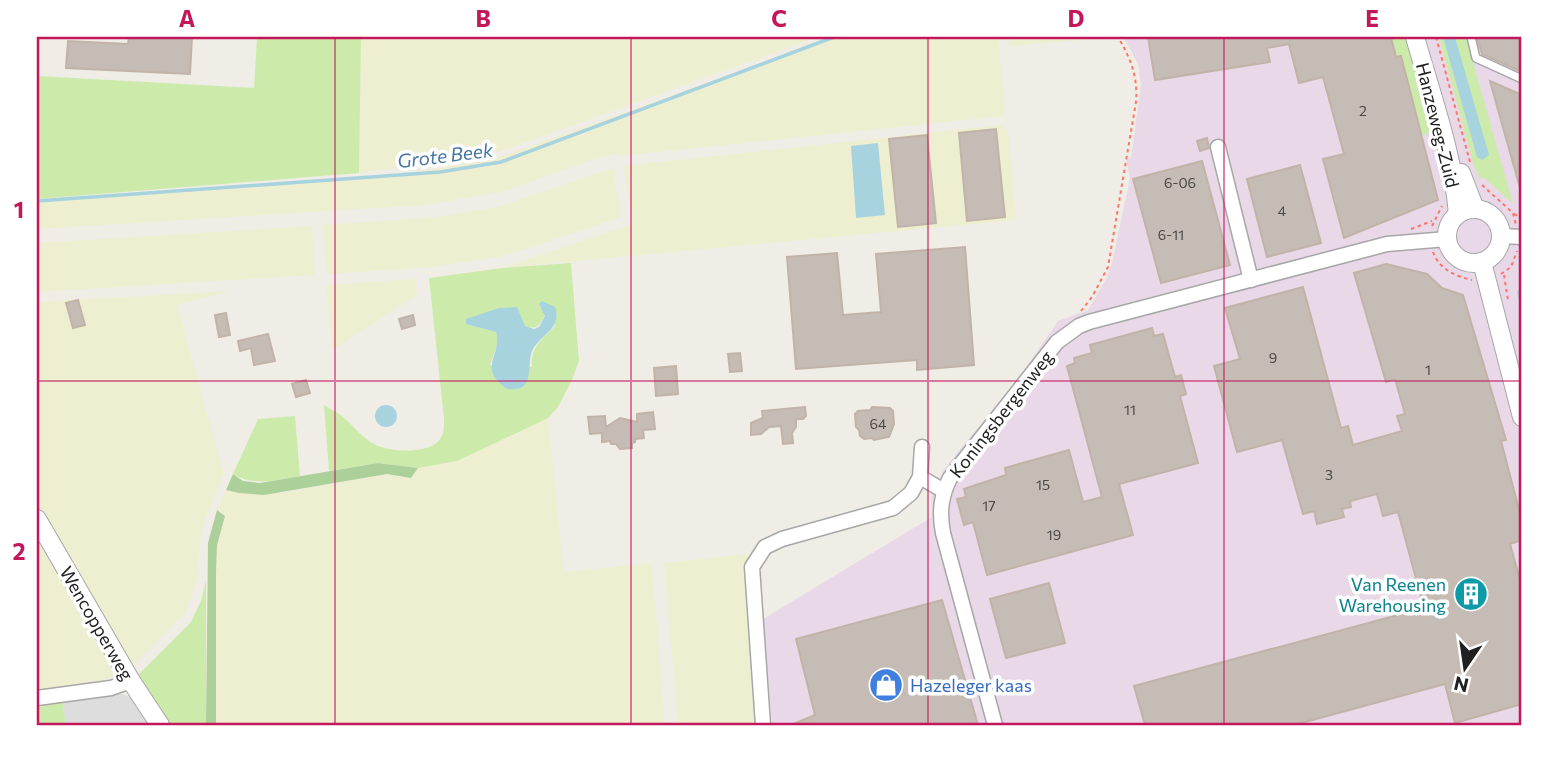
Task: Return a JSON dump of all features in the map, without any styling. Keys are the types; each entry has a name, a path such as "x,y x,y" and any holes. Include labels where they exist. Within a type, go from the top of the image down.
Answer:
{"street":[{"name":"Hanzeweg-Zuid","path":"1415,37 1456,197 1466,211"},
{"name":"Hanzeweg-Zuid","path":"1423,37 1466,188 1466,211"},
{"path":"1218,147 1251,280"},
{"path":"1466,211 1491,215 1497,221 1501,236 1495,253 1482,262 1459,259 1448,247 1451,221 1466,211"},
{"path":"1501,236 1522,237"},
{"name":"Koningsbergenweg","path":"995,725 940,518 944,491 959,467 1057,342 1079,326 1387,244 1447,239"},
{"path":"1482,262 1522,417"},
{"path":"763,725 752,567 765,547 782,539 892,508 911,493 920,477 922,447"},
{"path":"920,477 944,491"},
{"name":"Wencopperweg","path":"37,519 131,681 160,725"},
{"path":"37,698 111,688 131,681"}],"lane":[{"path":"1471,37 1476,58 1522,79"}],"path":[{"path":"1079,313 1092,297 1108,267 1136,102 1138,84 1135,69 1118,37"},
{"name":"Hanzeweg-Zuid","path":"1436,37 1472,168"},
{"name":"Hanzeweg-Zuid","path":"1478,179 1485,188"},
{"path":"1513,214 1522,218"},
{"path":"1516,256 1522,255"}],"shaded area":[{"path":"1123,37 1522,37 1522,725 772,725 763,619 932,517 931,496 945,468 1018,379 1058,321 1088,310 1106,279 1112,263 1130,178 1126,159 1131,158 1141,85 1138,64"},
{"path":"117,692 135,699 153,725 66,725 62,699"}],"green space":[{"path":"257,37 361,37 359,173 37,199 37,76 254,88"},
{"path":"361,37 818,37 487,156 359,173"},
{"path":"836,37 998,37 1004,116 604,156 502,192 426,205 37,229 37,200 389,176 491,160"},
{"path":"1008,37 1105,37 1106,38 1009,46"},
{"path":"1390,37 1411,37 1449,188 1445,189 1431,133 1420,135"},
{"path":"1439,37 1443,37 1477,157 1455,37 1466,37 1513,204 1483,177 1480,179 1474,166"},
{"path":"1001,125 1006,128 1009,136 1016,220 502,268 629,225 632,219 623,166"},
{"path":"613,169 621,217 505,256 433,267 327,274 323,225 427,218 495,208"},
{"path":"312,226 315,275 37,292 37,243"},
{"path":"571,263 579,361 558,407 548,418 457,461 418,468 378,463 329,471 324,405 343,417 367,439 382,447 414,450 438,442 443,433 444,419 429,278 502,268","holes":["539,304 555,326 535,349 532,367 490,365 499,340 496,332 466,324 466,319 522,321 525,326 532,328 539,324 545,315"]},
{"path":"415,279 417,295 332,350 326,285"},
{"path":"230,291 177,305 224,474 201,532 197,580 186,612 130,669 37,510 37,302"},
{"path":"295,416 300,476 257,481 233,474 258,419"},
{"path":"548,418 564,572 652,563 665,725 216,725 217,545 225,516 217,510 226,490 239,493 282,493 387,474 411,478 418,468 457,461"},
{"path":"378,463 418,468 411,478 387,474 264,495 226,490 233,474 243,481 260,483"},
{"path":"217,510 225,516 217,545 216,725 206,725 208,543"},
{"path":"37,534 121,677 37,691"},
{"path":"747,554 760,725 678,725 664,563"},
{"path":"206,580 206,725 165,725 134,679 191,622 201,601"},
{"path":"62,699 66,725 37,725 37,708"}],"water":[{"path":"1443,37 1455,37 1489,155 1482,160 1477,157"},
{"path":"878,143 885,215 856,218 851,146"},
{"path":"542,301 555,307 556,320 533,349 527,382 517,389 507,389 493,374 496,332 466,324 466,319 499,308 517,307 525,326 534,329 539,327 545,316 539,304"},
{"path":"386,405 394,408 397,416 394,424 386,427 378,424 375,416 378,408"}],"building":[{"path":"129,37 192,37 190,74 66,68 68,41 128,44"},
{"path":"1148,37 1391,37 1396,57 1401,56 1438,200 1344,238 1323,159 1344,154 1323,77 1299,83 1289,44 1267,48 1270,62 1155,80"},
{"path":"1477,37 1522,37 1522,72 1482,54"},
{"path":"1490,81 1522,95 1520,188"},
{"path":"996,129 1005,217 967,221 959,133"},
{"path":"927,135 936,223 898,227 889,139"},
{"path":"1207,138 1209,148 1200,151 1197,141"},
{"path":"1202,161 1230,265 1161,283 1133,179"},
{"path":"1300,165 1321,243 1267,257 1247,179"},
{"path":"965,247 974,365 917,370 917,360 796,369 787,257 837,253 843,315 881,312 876,254"},
{"path":"1386,264 1427,274 1442,288 1463,295 1506,440 1501,441 1522,521 1522,540 1510,544 1520,580 1522,579 1522,704 1455,723 1445,684 1294,725 1145,725 1134,686 1424,608 1398,512 1383,516 1377,494 1350,501 1351,507 1342,509 1344,517 1317,524 1314,511 1303,514 1282,440 1237,452 1214,366 1240,359 1225,308 1303,287 1341,428 1348,426 1353,445 1402,431 1397,416 1405,414 1395,379 1386,382 1354,273"},
{"path":"78,300 85,325 73,328 66,303"},
{"path":"226,313 230,335 219,337 215,315"},
{"path":"413,315 415,325 402,329 399,319"},
{"path":"1152,328 1154,336 1163,334 1175,377 1181,375 1186,394 1180,396 1198,463 1119,484 1133,535 987,575 973,522 964,525 957,499 966,497 964,489 1006,475 1005,468 1069,450 1083,502 1102,497 1067,366 1075,363 1074,358 1092,353 1090,345"},
{"path":"268,334 275,361 254,365 251,348 240,351 238,341"},
{"path":"740,353 742,371 730,372 728,354"},
{"path":"676,366 678,394 656,396 654,368"},
{"path":"306,380 310,393 296,397 292,384"},
{"path":"805,407 806,416 796,419 796,427 792,433 793,443 783,444 781,426 769,427 761,434 751,435 751,423 763,418 762,411"},
{"path":"872,407 890,408 893,411 894,424 889,437 874,440 860,436 855,414"},
{"path":"653,412 655,429 643,430 644,438 635,439 632,448 620,449 610,441 602,442 602,433 590,434 588,417 605,416 606,427 620,418 637,422 637,414"},
{"path":"1049,583 1065,643 1006,658 990,599"},
{"path":"942,600 978,725 791,725 815,715 796,639"}],"waterway":[{"name":"Grote Beek","path":"37,201 440,172 501,162 834,37"},
{"path":"1519,292 1522,306"}],"place":[{"name":"Van Reenen Warehousing","path":"1471,594"},
{"name":"Hazeleger kaas","path":"886,685"}]}
